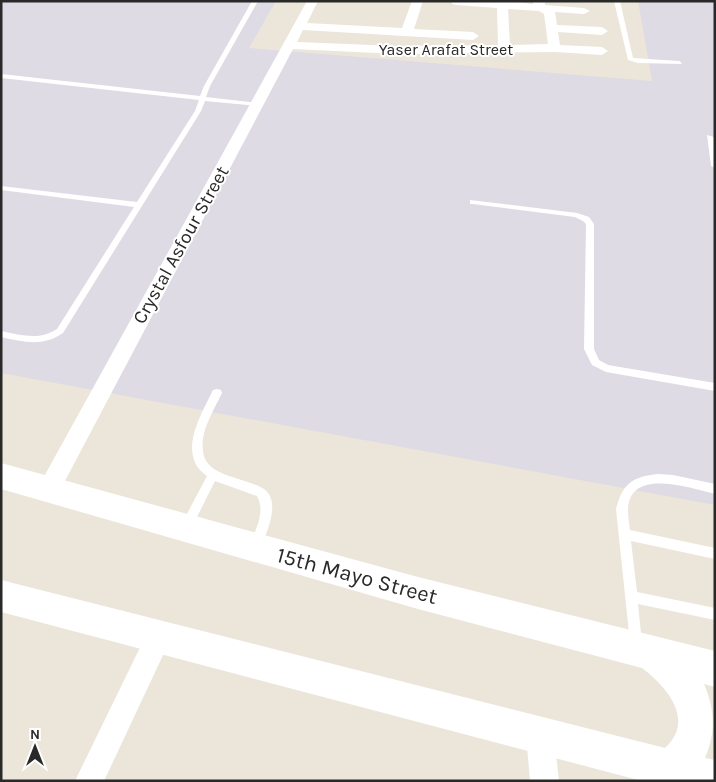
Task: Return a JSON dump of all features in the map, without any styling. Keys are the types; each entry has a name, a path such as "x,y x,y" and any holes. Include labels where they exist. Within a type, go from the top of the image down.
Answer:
{"main road":[{"name":"15th Mayo Street","path":"1,476 418,593 715,669"},
{"path":"1,596 715,780"},
{"path":"644,651 664,661 677,673 688,688 695,703 698,735 692,750 683,761 671,770"}],"street":[{"name":"Crystal Asfour Street","path":"49,489 313,1"},
{"path":"407,32 410,19 418,1"},
{"path":"502,3 504,49"},
{"path":"540,4 549,12 555,48"},
{"path":"456,5 540,4 584,11"},
{"path":"300,26 374,26 407,32 452,31 473,36"},
{"path":"551,28 602,31"},
{"name":"Yaser Arafat Street","path":"290,45 397,50 555,48 602,51"},
{"path":"89,781 159,636"},
{"path":"540,735 545,781"}],"lane":[{"path":"1,334 36,341 50,338 60,331 198,111 207,86 255,1"},
{"path":"617,1 630,59 679,63"},
{"path":"1,76 258,105"},
{"path":"710,137 715,166"},
{"path":"1,188 139,205"},
{"path":"473,202 577,215 586,219 590,224 589,349 592,358 606,368 715,387"},
{"path":"217,393 196,441 199,460 213,475 261,493 266,498 268,505 267,513 254,547"},
{"path":"186,528 213,475"},
{"path":"644,651 632,596 622,509 623,498 629,488 638,482 650,478 715,489"},
{"path":"625,534 715,554"},
{"path":"632,596 715,614"}],"shaded area":[{"path":"1,1 276,1 249,48 652,81 638,1 715,1 715,505 1,373"}]}
